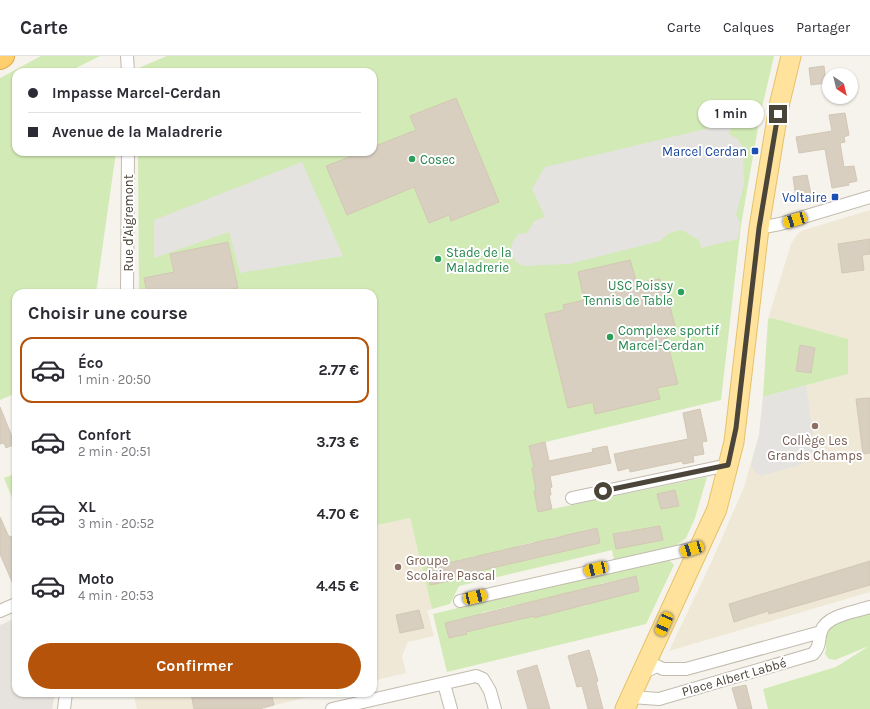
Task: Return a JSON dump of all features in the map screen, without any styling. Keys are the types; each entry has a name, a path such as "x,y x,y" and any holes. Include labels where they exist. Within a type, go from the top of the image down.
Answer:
{"main road":[{"path":"628,703 717,508 734,442 742,386 759,228 779,106 791,56"}],"street":[{"path":"127,56 128,68"},
{"name":"Rue d'Aigremont","path":"127,289 128,156"},
{"path":"759,228 780,224 870,197"},
{"path":"572,498 728,465"},
{"path":"460,601 699,547"},
{"path":"0,611 12,606"},
{"name":"Place Albert Labbé","path":"628,703 659,699 814,654 819,647 821,632 825,624 834,618 870,607"},
{"name":"Place Albert Labbé","path":"642,673 656,666 663,669 686,669 821,632"},
{"path":"332,709 476,676 483,679 490,691 495,709"},
{"path":"444,684 451,709"},
{"path":"64,709 66,697"}],"shaded area":[{"path":"735,122 728,134 738,139 743,147 744,184 736,215 740,222 738,239 701,248 699,240 682,230 669,233 660,241 569,264 523,266 516,262 512,255 512,244 518,234 527,233 534,221 545,217 532,189 545,167"},
{"path":"302,162 343,256 240,273 229,232 154,258 154,220"},
{"name":"Collège Les Grands Champs","path":"870,210 870,592 669,651 711,563 744,487 759,435 763,397 848,374 848,339 772,318 768,319 791,244 801,231"},
{"path":"806,385 816,456 801,459 803,464 761,476 756,473 751,465 759,435 763,397"},
{"name":"Groupe Scolaire Pascal","path":"410,518 432,609 427,610 434,636 408,642 402,656 406,673 377,680 377,525"},
{"path":"12,620 12,697 54,697 52,709 0,709 0,625"},
{"path":"134,697 308,697 259,709 137,709"}],"green space":[{"path":"41,56 100,56 76,68 19,68"},
{"name":"Stade de la Maladrerie","path":"167,56 774,56 760,116 741,225 721,400 529,446 534,467 532,468 536,491 534,491 538,512 707,477 695,518 686,538 677,545 614,560 612,550 459,586 450,604 432,609 410,518 377,525 377,289 139,289 138,156 377,156 377,68 138,68","holes":["675,490 679,505 661,509 658,494","660,526 663,540 648,543 645,529","597,528 600,543 584,546 581,531","631,530 634,545 616,549 613,534","567,535 570,550 553,553 550,538","534,542 538,557 521,561 517,546","505,549 509,564 492,568 488,554","476,556 480,571 462,575 459,560","446,564 450,581 430,585 427,568"]},
{"path":"12,72 12,156 115,156 97,289 12,289 12,395 0,400 0,78"},
{"path":"772,318 848,339 848,374 763,397 768,319","holes":["800,345 815,348 811,373 796,371"]},
{"path":"12,475 12,498 4,478"},
{"path":"667,558 674,565 646,624 447,672 433,614","holes":["636,576 639,591 604,599 600,584","584,590 588,605 569,609 566,595","550,598 553,613 534,618 531,603","516,605 519,619 484,628 481,613","463,618 467,634 449,638 445,623"]},
{"path":"870,613 870,709 768,709 763,689 836,667 869,646 835,660 829,659 825,654 826,635 832,626 844,620"}],"building":[{"path":"824,66 824,68 822,68 822,84 811,85 809,68"},
{"name":"Cosec","path":"456,98 499,202 451,221 449,215 429,223 414,187 347,215 326,166 352,156 377,156 377,145 416,130 410,116"},
{"path":"845,113 849,135 844,137 845,142 840,143 844,167 854,166 857,181 848,183 849,185 832,188 825,149 799,153 796,137 832,131 829,115"},
{"path":"807,175 811,194 796,198 793,177"},
{"path":"870,239 870,254 862,255 864,270 842,273 838,244"},
{"path":"228,242 238,288 146,289 144,278 174,272 170,254"},
{"name":"Complexe sportif Marcel-Cerdan","path":"630,260 637,283 660,279 660,284 664,283 675,326 670,327 672,336 666,338 678,384 657,388 660,399 595,414 593,402 568,408 545,314 564,310 563,305 584,300 578,272"},
{"path":"800,345 815,348 811,373 796,371"},
{"path":"870,398 870,453 863,454 856,399"},
{"path":"0,407 12,437 12,445 6,448 4,443 0,444"},
{"path":"700,409 707,441 702,442 704,454 693,456 694,462 683,464 682,461 630,472 629,468 618,471 614,454 688,439 683,413"},
{"path":"545,442 549,461 593,452 592,449 607,446 611,463 550,476 552,487 550,488 551,495 549,495 552,509 538,512 534,491 536,491 532,468 534,467 529,446"},
{"path":"675,490 679,506 661,509 657,494"},
{"path":"0,517 9,537 11,536 12,538 12,582 0,554"},
{"path":"660,526 663,540 616,549 613,534"},
{"path":"597,528 600,543 449,578 450,581 430,585 427,568"},
{"path":"870,561 870,585 769,614 768,611 734,622 729,604"},
{"path":"636,576 639,591 534,618 534,616 466,632 467,634 449,638 445,623"},
{"path":"419,610 424,628 400,633 396,615"},
{"path":"589,650 598,681 596,682 603,709 588,709 582,686 577,687 568,656"},
{"path":"537,665 550,709 528,709 517,671"},
{"path":"746,685 752,709 738,709 732,688"},
{"path":"192,697 272,697 274,705 259,709 194,709"}],"place":[{"name":"Marcel Cerdan","path":"755,151"},
{"name":"Cosec","path":"412,159"},
{"name":"Voltaire","path":"835,197"},
{"name":"Stade de la Maladrerie","path":"438,259"},
{"name":"USC Poissy Tennis de Table","path":"681,292"},
{"name":"Complexe sportif Marcel-Cerdan","path":"610,337"},
{"name":"Collège Les Grands Champs","path":"815,426"},
{"name":"Groupe Scolaire Pascal","path":"398,567"}],"route":[{"path":"603,491 728,465 734,442 744,367 759,228 778,114"}]}
